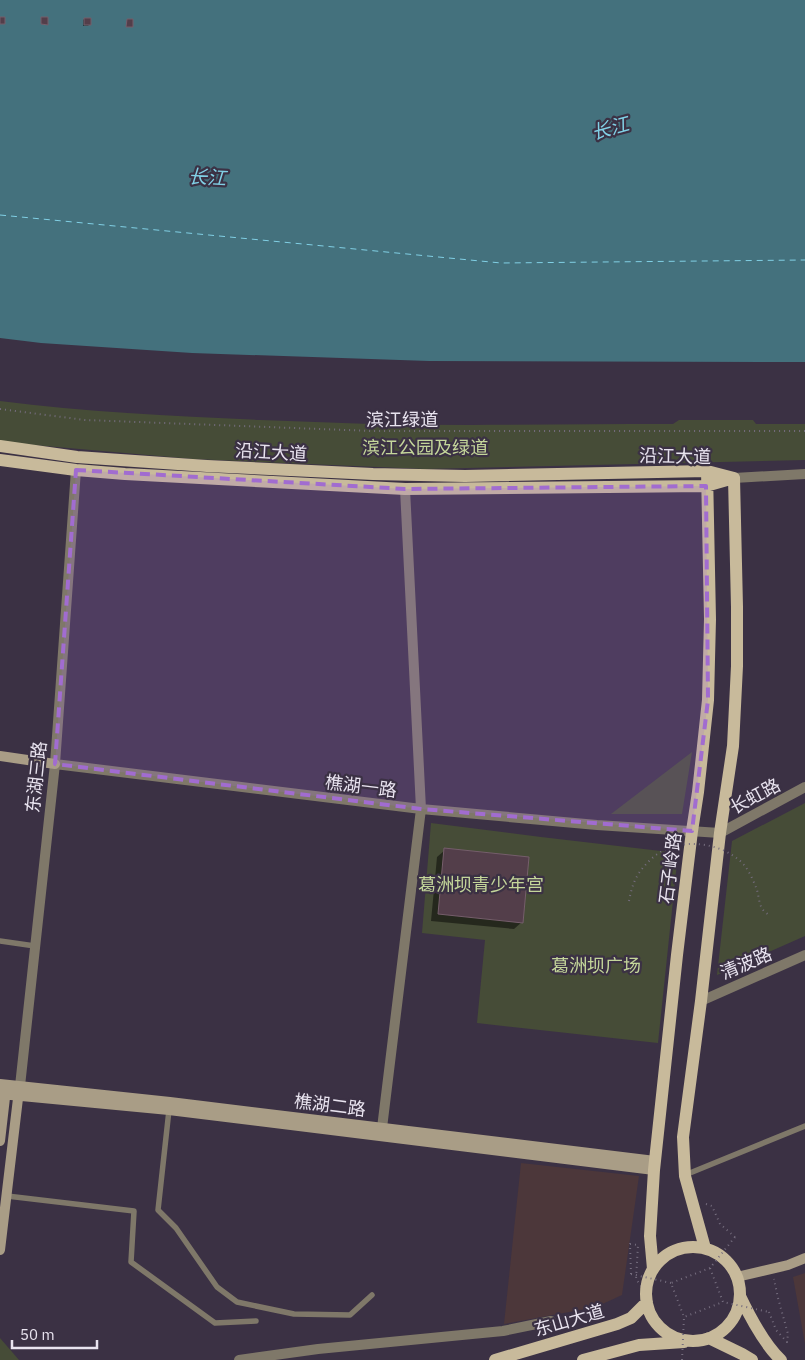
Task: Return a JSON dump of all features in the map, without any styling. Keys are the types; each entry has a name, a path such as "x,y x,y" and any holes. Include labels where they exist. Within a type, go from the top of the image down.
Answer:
{"main road":[{"name":"沿江大道","path":"0,446 78,457 207,466 373,474 465,476 707,471 734,478"},
{"name":"沿江大道","path":"0,460 76,470 404,489 706,486 734,478"},
{"name":"石子岭路","path":"653,1269 650,1236 655,1166 677,955 708,700 710,618 707,471"},
{"path":"705,1248 685,1175 683,1138 720,833 733,746 737,666 734,478"},
{"name":"樵湖一路","path":"0,756 55,764"},
{"path":"0,1141 3,1089"},
{"name":"樵湖二路","path":"3,1089 655,1166"},
{"path":"0,1250 19,1091"},
{"name":"樵湖二路","path":"19,1091 170,1102 382,1128 655,1166"},
{"path":"691,1341 679,1339 668,1334 651,1315 646,1297 648,1280 653,1269 662,1258 675,1250 690,1247 705,1248 718,1254 730,1264 737,1278 740,1296 750,1318 781,1360"},
{"path":"737,1278 805,1258"},
{"path":"583,1360 639,1345 709,1338 725,1329 733,1319 738,1308 740,1296"},
{"name":"东山大道","path":"495,1360 617,1324 631,1318 646,1297"},
{"path":"709,1338 752,1360"}],"street":[{"name":"东湖三路","path":"19,1091 55,764 76,470"},
{"path":"734,478 805,474"},
{"path":"382,1128 421,809 404,489"},
{"name":"樵湖一路","path":"55,764 421,809 597,825 720,833"},
{"name":"长虹路","path":"720,833 805,787"},
{"name":"清波路","path":"701,1000 805,955"},
{"path":"239,1360 318,1349 503,1331 552,1321"}],"lane":[{"path":"0,941 35,946"},
{"path":"169,1110 158,1210 176,1228 217,1287 237,1302 294,1314 350,1315 372,1295"},
{"path":"685,1175 805,1126"},
{"path":"7,1196 134,1210 131,1262 215,1323 256,1321"}],"path":[{"name":"滨江绿道","path":"0,410 85,420 372,431 805,431"},
{"path":"629,901 633,882 650,860 667,849 682,844 705,845 715,847 735,856 746,867 754,882 763,911 770,916"},
{"path":"646,1297 636,1279 638,1245 630,1244 631,1274 671,1283 710,1268 734,1237 720,1224 712,1206 692,1200"},
{"path":"710,1268 723,1302"},
{"path":"684,1317 723,1302 770,1312 776,1330 787,1342 788,1334 778,1298 773,1268"},
{"path":"671,1283 684,1317 682,1360"}],"highlighted area":[{"path":"76,470 405,489 706,486 708,700 692,831 421,809 55,764"}],"shaded area":[{"path":"521,1163 639,1176 622,1295 596,1307 504,1324"},
{"path":"805,1273 805,1344 793,1277"}],"green space":[{"name":"滨江公园及绿道","path":"0,401 130,413 370,424 673,424 679,420 753,420 756,424 805,424 805,460 425,469 193,459 0,442"},
{"path":"692,752 682,814 611,814"},
{"path":"805,803 805,936 717,975 732,841"},
{"name":"葛洲坝广场","path":"431,823 678,853 658,1043 477,1023 485,940 422,933"},
{"path":"0,1338 19,1360 0,1360"}],"water":[{"name":"长江","path":"0,0 805,0 805,362 429,361 192,353 41,343 0,338"}],"building":[{"path":"0,17 5,17 5,24 0,24"},
{"path":"41,17 48,17 48,25 41,24"},
{"path":"84,18 91,18 91,25 84,25"},
{"path":"127,19 133,19 133,27 126,27"},
{"name":"葛洲坝青少年宫","path":"444,848 529,857 523,923 438,914"}],"ferry route":[{"path":"0,215 501,263 805,260"}]}
